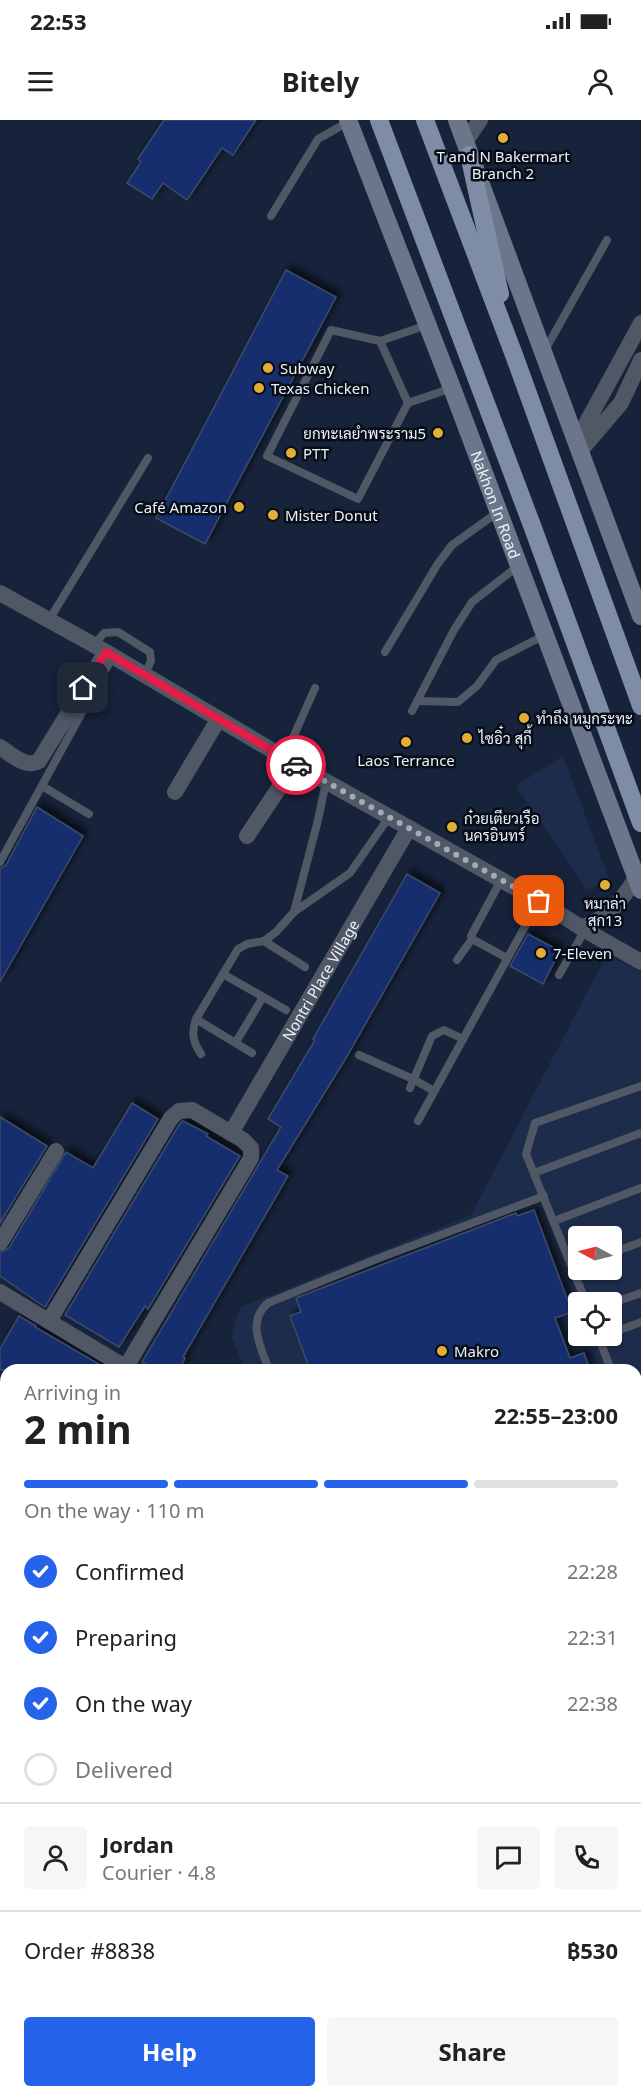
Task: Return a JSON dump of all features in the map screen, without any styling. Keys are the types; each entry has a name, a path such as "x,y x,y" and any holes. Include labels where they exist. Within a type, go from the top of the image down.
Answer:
{"main road":[{"name":"Nakhon In Road","path":"379,120 529,517 641,823"},
{"path":"425,120 514,355 641,706"},
{"path":"457,120 639,607"},
{"name":"Nakhon In Road","path":"348,121 452,388 639,884"},
{"path":"467,148 514,355"}],"street":[{"path":"467,148 480,120"},
{"path":"578,446 641,323"},
{"path":"578,446 621,403 641,360"},
{"path":"0,593 145,674 218,720 539,901 641,962"},
{"path":"0,747 28,765 39,761 104,651"},
{"path":"175,792 218,720"},
{"path":"247,836 289,761"},
{"name":"Nontri Place Village","path":"231,1133 409,828"},
{"path":"583,929 609,914 639,884"},
{"path":"49,1321 171,1118 179,1111 192,1110 243,1140 251,1148 251,1158 127,1364"},
{"path":"0,1243 56,1152"},
{"path":"0,1292 119,1364"}],"lane":[{"path":"271,216 318,139 348,121"},
{"path":"543,353 607,240"},
{"path":"427,325 380,341 330,330 267,456 358,499 408,403 452,388"},
{"path":"380,341 408,403"},
{"path":"49,620 148,458"},
{"path":"385,652 437,565 452,545 498,512"},
{"path":"412,711 454,630 472,602 518,565"},
{"path":"0,862 42,786 104,651 104,633 118,632 150,652 152,661 145,674"},
{"path":"417,701 458,702 477,686 496,660 545,635"},
{"path":"289,761 315,688"},
{"path":"294,912 326,782"},
{"path":"42,786 89,814"},
{"path":"201,1054 194,1044 192,1031 196,1019 238,949 247,944 264,941 276,932 294,912 350,873 389,818"},
{"path":"457,960 472,939 471,936 501,880"},
{"path":"418,1121 539,901"},
{"path":"559,975 583,929"},
{"path":"472,939 507,958"},
{"path":"264,941 305,967"},
{"path":"223,974 286,1010"},
{"path":"236,1042 263,997"},
{"path":"196,1019 252,1053"},
{"path":"411,1083 432,1036 444,1030 463,1039"},
{"path":"359,1055 411,1083 434,1091"},
{"path":"568,1250 526,1154 535,1123 641,1086"},
{"path":"534,1173 641,1133"},
{"path":"554,1221 641,1188"},
{"path":"267,1364 257,1337 256,1323 258,1314 268,1303 544,1196"},
{"path":"622,1249 641,1242"},
{"path":"622,1300 641,1293"},
{"path":"622,1329 641,1322"},
{"path":"604,1346 609,1364"}],"shaded area":[{"path":"563,756 610,882 587,890 516,786"},
{"path":"607,954 641,972 641,1364 242,1364 232,1337 235,1320 241,1307 471,1215"}],"building":[{"path":"164,120 256,120 233,155 222,148 187,200 163,183 152,199 127,183 141,162 138,159"},
{"path":"286,270 336,297 205,544 156,518"},
{"path":"37,807 83,836 0,982 0,869 6,865"},
{"path":"407,874 440,893 346,1058 277,1170 288,1176 183,1357 185,1358 182,1364 145,1364 142,1362 281,1127 268,1119 315,1040 313,1039"},
{"path":"528,934 560,951 543,984 510,966"},
{"path":"132,1103 158,1119 45,1307 0,1276 0,1253 9,1248 66,1152 93,1168"},
{"path":"0,1117 47,1146 0,1223"},
{"path":"183,1121 208,1134 206,1136 240,1156 148,1309 145,1306 119,1347 65,1315"},
{"path":"534,1210 568,1301 568,1313 555,1318 570,1358 584,1353 588,1364 308,1364 290,1316 301,1312 296,1298 516,1213 517,1216"},
{"path":"19,1316 99,1364 0,1364 0,1349"}],"way so far":[{"path":"296,765 539,901"}],"place":[{"name":"T and N Bakermart Branch 2","path":"503,138"},
{"name":"Subway","path":"268,368"},
{"name":"Texas Chicken","path":"259,388"},
{"name":"ยกทะเลยำพระราม5","path":"438,433"},
{"name":"PTT","path":"291,453"},
{"name":"Café Amazon","path":"239,507"},
{"name":"Mister Donut","path":"273,515"},
{"name":"ทำถึง หมูกระทะ","path":"524,718"},
{"name":"ไซอิ๋ว สุกี้","path":"467,738"},
{"name":"Laos Terrance","path":"406,742"},
{"name":"ก๋วยเตียวเรือ นครอินทร์","path":"452,827"},
{"name":"หมาล่า สุก13","path":"605,885"},
{"name":"7-Eleven","path":"541,953"},
{"name":"Makro","path":"442,1351"}],"route":[{"path":"83,688 106,652 296,765"}]}
